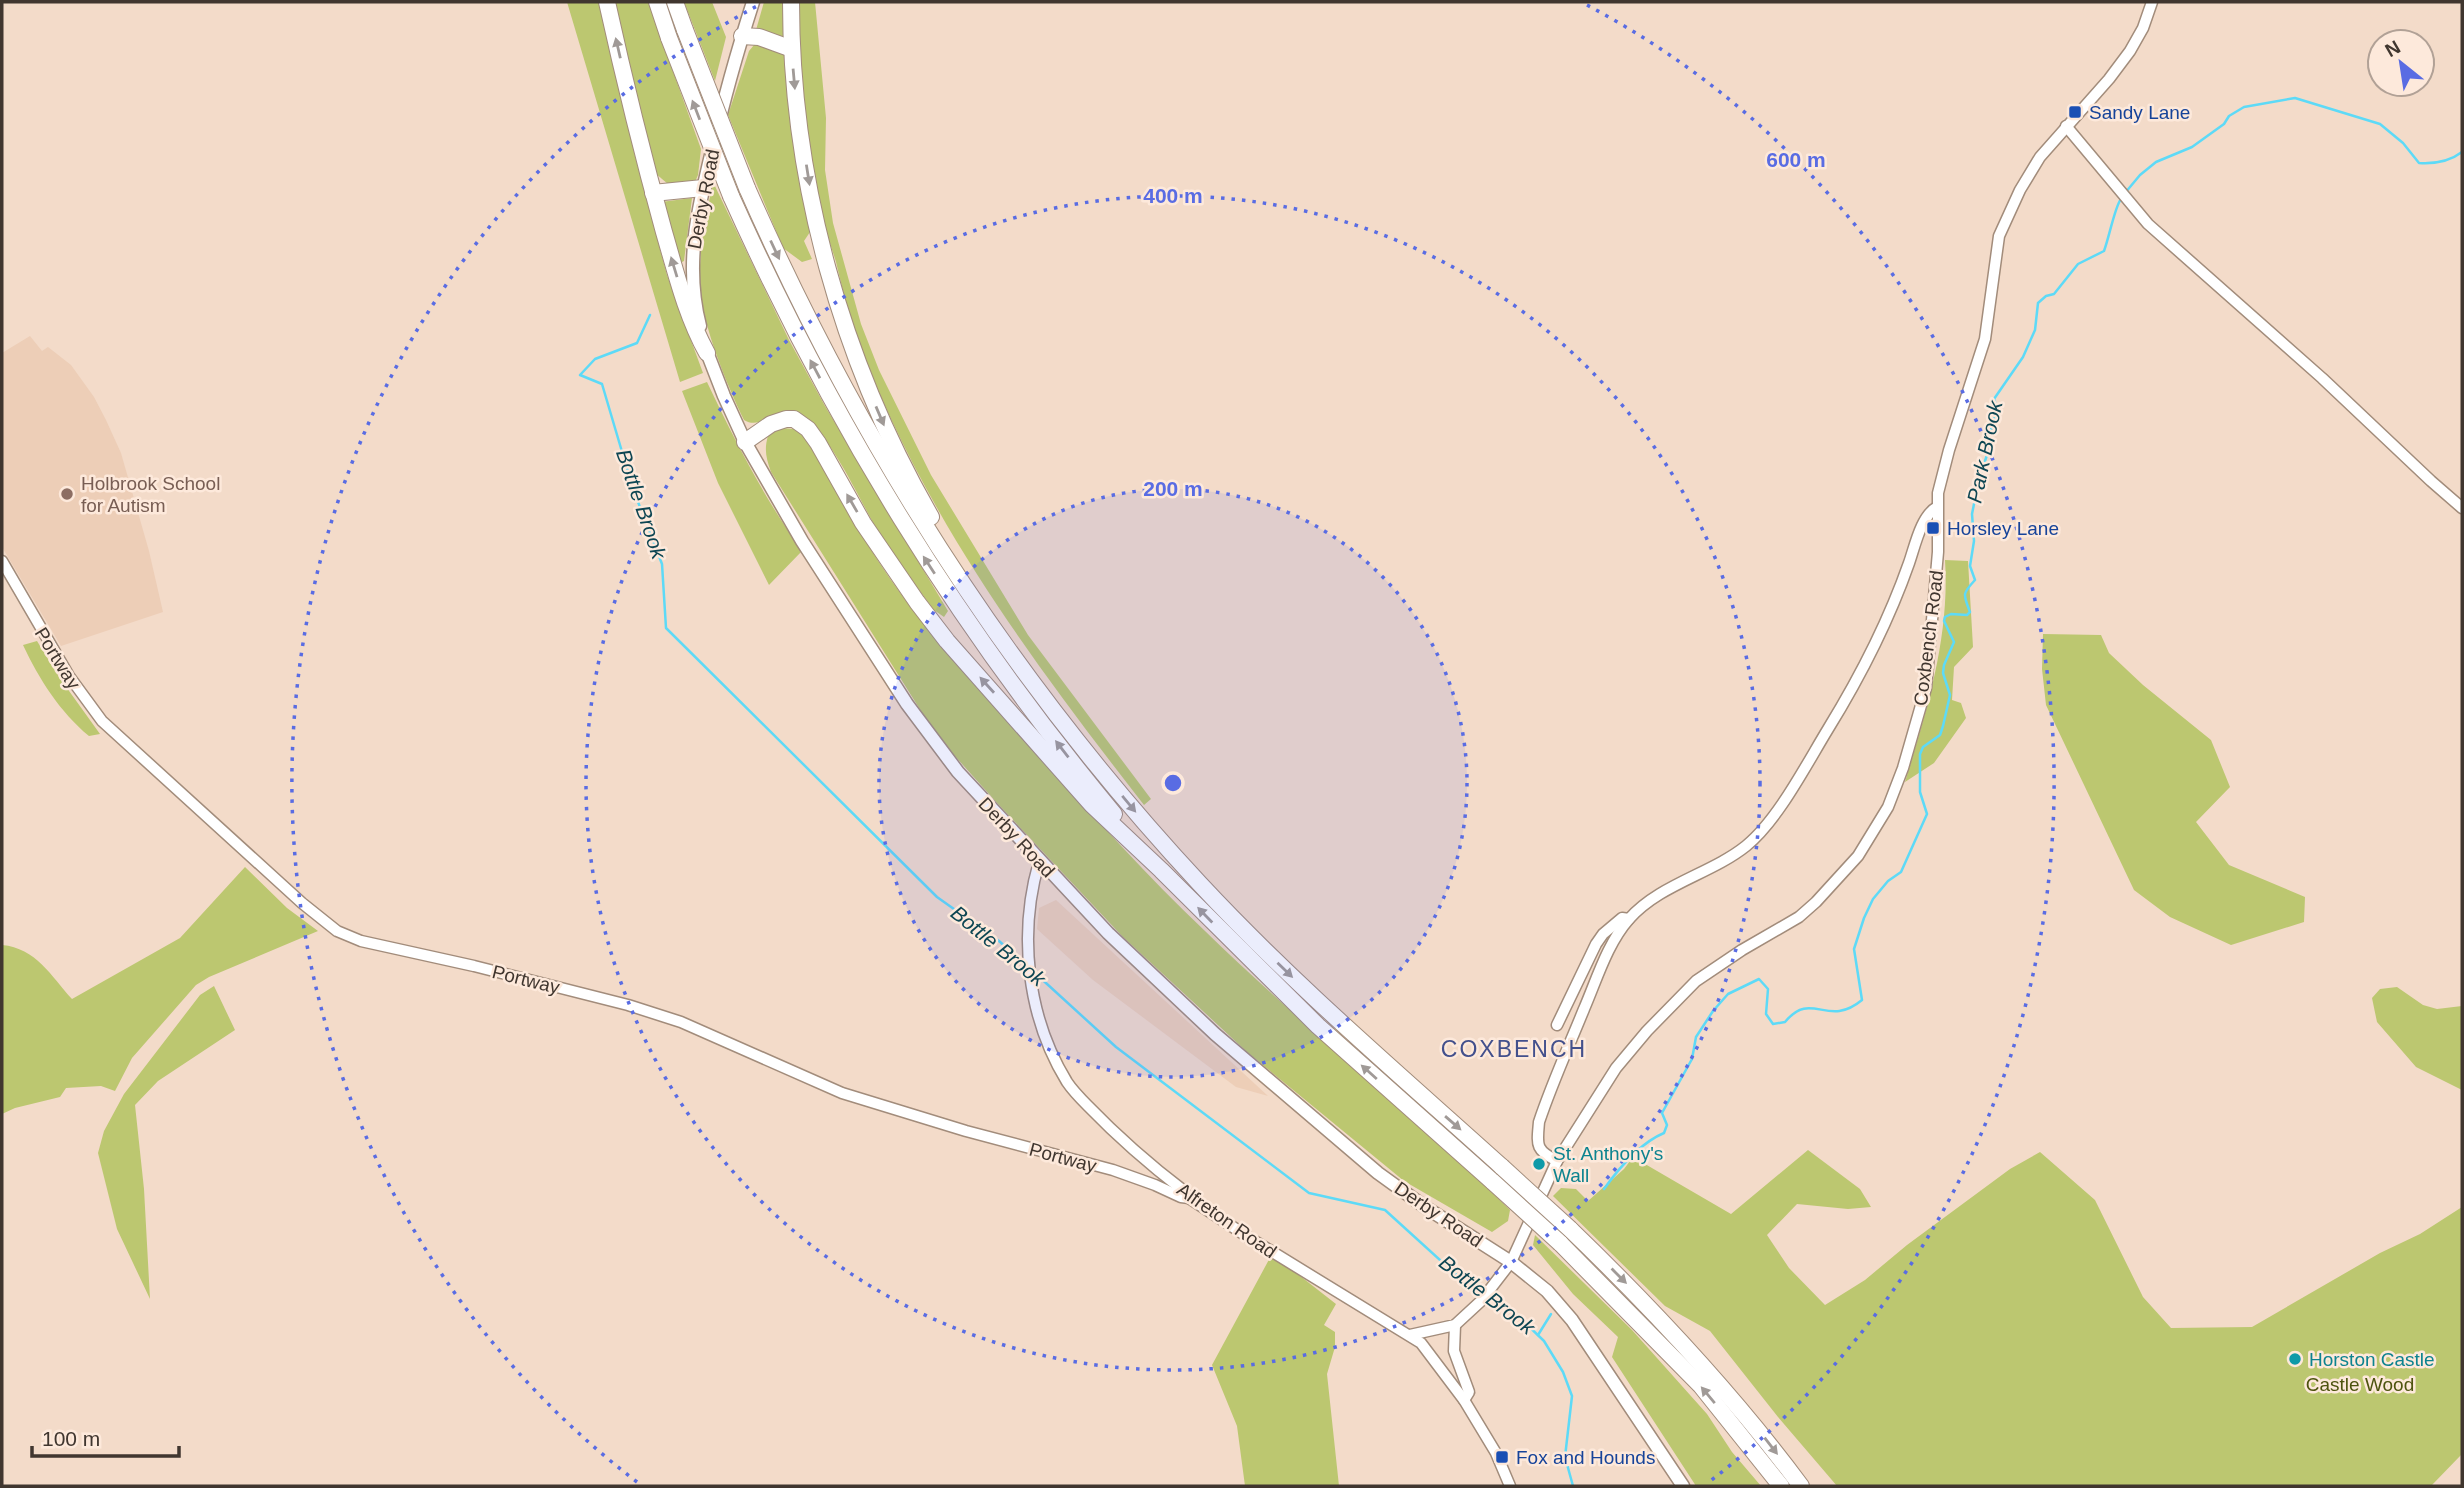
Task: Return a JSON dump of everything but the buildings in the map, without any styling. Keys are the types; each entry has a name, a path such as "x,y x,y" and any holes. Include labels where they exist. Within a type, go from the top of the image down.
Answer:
{"highway":[{"path":"607,2 653,193 692,327 707,353"},
{"path":"657,2 731,196 821,380 875,478 929,565 992,658 1151,860"},
{"path":"675,2 747,188 830,363 890,470 965,587 1085,752 1159,840 1243,929 1325,1010 1570,1229 1694,1355 1801,1486"},
{"path":"791,2 792,49 801,135 820,237 848,332 882,420 917,492 944,538 1085,752"},
{"path":"742,36 759,37 792,49"},
{"path":"653,193 666,194 703,188"},
{"path":"745,442 771,424 786,419 794,419 808,429 886,558 947,641 1092,805 1318,1026 1560,1242 1701,1386 1781,1486"}],"main road":[{"name":"Derby Road","path":"753,2 694,227 692,277 698,320 707,353 745,442 802,541 928,734 958,772 1040,862 1108,933 1177,999 1305,1112 1402,1190 1511,1262 1547,1291 1572,1320 1683,1486"}],"street":[{"name":"Coxbench Road","path":"1455,1325 1481,1301 1511,1262 1557,1161 1616,1068 1679,997 1714,968 1799,917 1841,876 1871,837 1893,796 1926,688 1938,552 1937,507 1941,476 1985,338 1999,236 2020,190 2040,157 2109,79 2130,51 2143,28 2152,2"},
{"path":"2066,126 2148,224 2322,378 2462,508"},
{"path":"1557,1161 1543,1154 1539,1147 1539,1122 1609,949 1629,919 1661,895 1740,850 1770,819 1830,727 1867,659 1921,530 1932,509 1937,507"},
{"name":"Portway","path":"2,561 62,666 102,721 337,931 361,941 628,1005 689,1025 842,1093 966,1131 1114,1170 1189,1198"},
{"name":"Alfreton Road","path":"1040,862 1030,898 1029,960 1034,1002 1050,1052 1068,1084 1133,1149 1189,1198 1410,1335 1433,1357 1465,1400 1496,1453 1510,1486"},
{"path":"1557,1025 1597,944 1622,918 1629,919"},
{"path":"1410,1335 1455,1325 1454,1351 1469,1392 1465,1400"}],"shaded area":[{"name":"Holbrook School for Autism","path":"30,336 42,351 48,347 71,365 94,397 106,420 121,453 163,612 61,646 2,547 2,353"},
{"path":"1056,900 1268,1096 1236,1087 1093,980 1037,929 1039,908"}],"green space":[{"path":"567,2 600,2 635,156 667,275 703,373 680,382"},
{"path":"612,2 648,2 701,149 695,182 668,184 655,173"},
{"path":"684,2 712,2 726,37 715,81"},
{"path":"764,2 787,2 787,40 756,30"},
{"path":"796,2 815,2 826,118 825,170 833,223 861,324 879,370 931,475 1028,635 1151,799 1144,805 1058,692 978,576 941,516 878,390 852,323 818,201 804,102"},
{"path":"761,43 779,48 788,58 812,229 804,241 812,259 802,262 783,248 728,115 749,51 754,45"},
{"path":"713,182 789,340 825,406 948,611 944,617 934,610 889,549 847,474 815,427 804,418 786,413 758,422 744,420 711,338 700,288 701,248"},
{"path":"692,198 684,261 678,264 661,202"},
{"path":"707,382 751,469 802,551 769,585 718,483 682,391"},
{"path":"781,428 795,429 805,434 868,544 906,601 971,680 1090,812 1205,931 1510,1210 1508,1221 1492,1232 1404,1181 1247,1052 1122,936 997,803 926,719 771,472 766,454 768,436"},
{"path":"1945,560 1968,561 1973,647 1954,667 1952,700 1961,703 1966,718 1934,763 1905,782 1929,700 1940,645 1946,588"},
{"path":"2043,634 2101,635 2109,653 2143,685 2211,740 2230,787 2196,822 2229,865 2305,897 2304,922 2231,945 2170,917 2134,890 2046,705 2042,669"},
{"path":"37,641 100,734 89,736 51,694 23,645"},
{"path":"245,867 287,908 318,931 196,985 132,1058 115,1091 101,1086 66,1088 60,1097 15,1108 2,1114 2,945 14,947 34,957 72,999 180,938"},
{"path":"214,986 235,1030 158,1081 135,1105 144,1189 150,1299 117,1229 98,1153 104,1131 124,1094 200,995"},
{"path":"2397,987 2423,1005 2437,1009 2462,1006 2462,1090 2416,1067 2377,1022 2372,998 2380,989"},
{"name":"Castle Wood","path":"1808,1150 1860,1189 1871,1207 1848,1209 1797,1204 1767,1235 1789,1268 1825,1305 1865,1280 1907,1245 2010,1169 2040,1152 2095,1200 2143,1297 2171,1328 2252,1327 2380,1253 2420,1234 2462,1207 2462,1454 2431,1486 1837,1486 1710,1331 1665,1306 1553,1196 1561,1188 1576,1189 1588,1201 1624,1169 1633,1157 1731,1214"},
{"path":"1535,1235 1632,1330 1707,1414 1732,1452 1761,1486 1696,1486 1612,1357 1618,1337 1573,1294 1533,1245"},
{"path":"1272,1254 1336,1304 1324,1325 1335,1332 1335,1347 1327,1374 1339,1486 1245,1486 1237,1426 1212,1365"}],"waterway":[{"name":"Park Brook","path":"2125,193 2140,175 2156,162 2192,147 2244,107 2295,98 2380,124 2403,143 2419,163 2442,162 2462,152"},
{"name":"Park Brook","path":"1604,1189 1638,1150 1664,1133 1667,1125 1662,1113 1692,1059 1696,1037 1728,994 1759,979 1768,989 1766,1014 1773,1024 1785,1022 1803,1009 1839,1011 1862,1000 1854,949 1864,918 1873,899 1888,881 1901,872 1927,814 1920,792 1920,754 1923,747 1940,735 1950,695 1943,673 1954,642 1944,621 1945,617 1951,614 1967,615 1970,612 1965,594 1975,580 1970,566 1974,541 1972,514 1988,452 1992,423 1998,411 1994,399 2023,357 2035,330 2038,303 2046,296 2054,294 2078,264 2104,251 2121,199"},
{"name":"Bottle Brook","path":"650,315 637,343 595,359 580,375 602,384 633,489 662,564 666,628 937,897 999,941 1025,964"},
{"name":"Bottle Brook","path":"1035,973 1116,1047 1309,1193 1385,1210 1462,1280 1482,1292"},
{"name":"Bottle Brook","path":"1487,1295 1514,1312 1544,1341 1563,1372 1572,1396 1565,1457 1573,1486"},
{"name":"Park Brook","path":"1538,1335 1551,1314"}],"place":[{"name":"Sandy Lane","path":"2075,112"},
{"name":"Holbrook School for Autism","path":"67,494"},
{"name":"Horsley Lane","path":"1933,528"},
{"name":"St. Anthony's Wall","path":"1539,1164"},
{"name":"Horston Castle","path":"2295,1359"},
{"name":"Fox and Hounds","path":"1502,1457"}],"district":[{"name":"COXBENCH","path":"1514,1049"}]}
